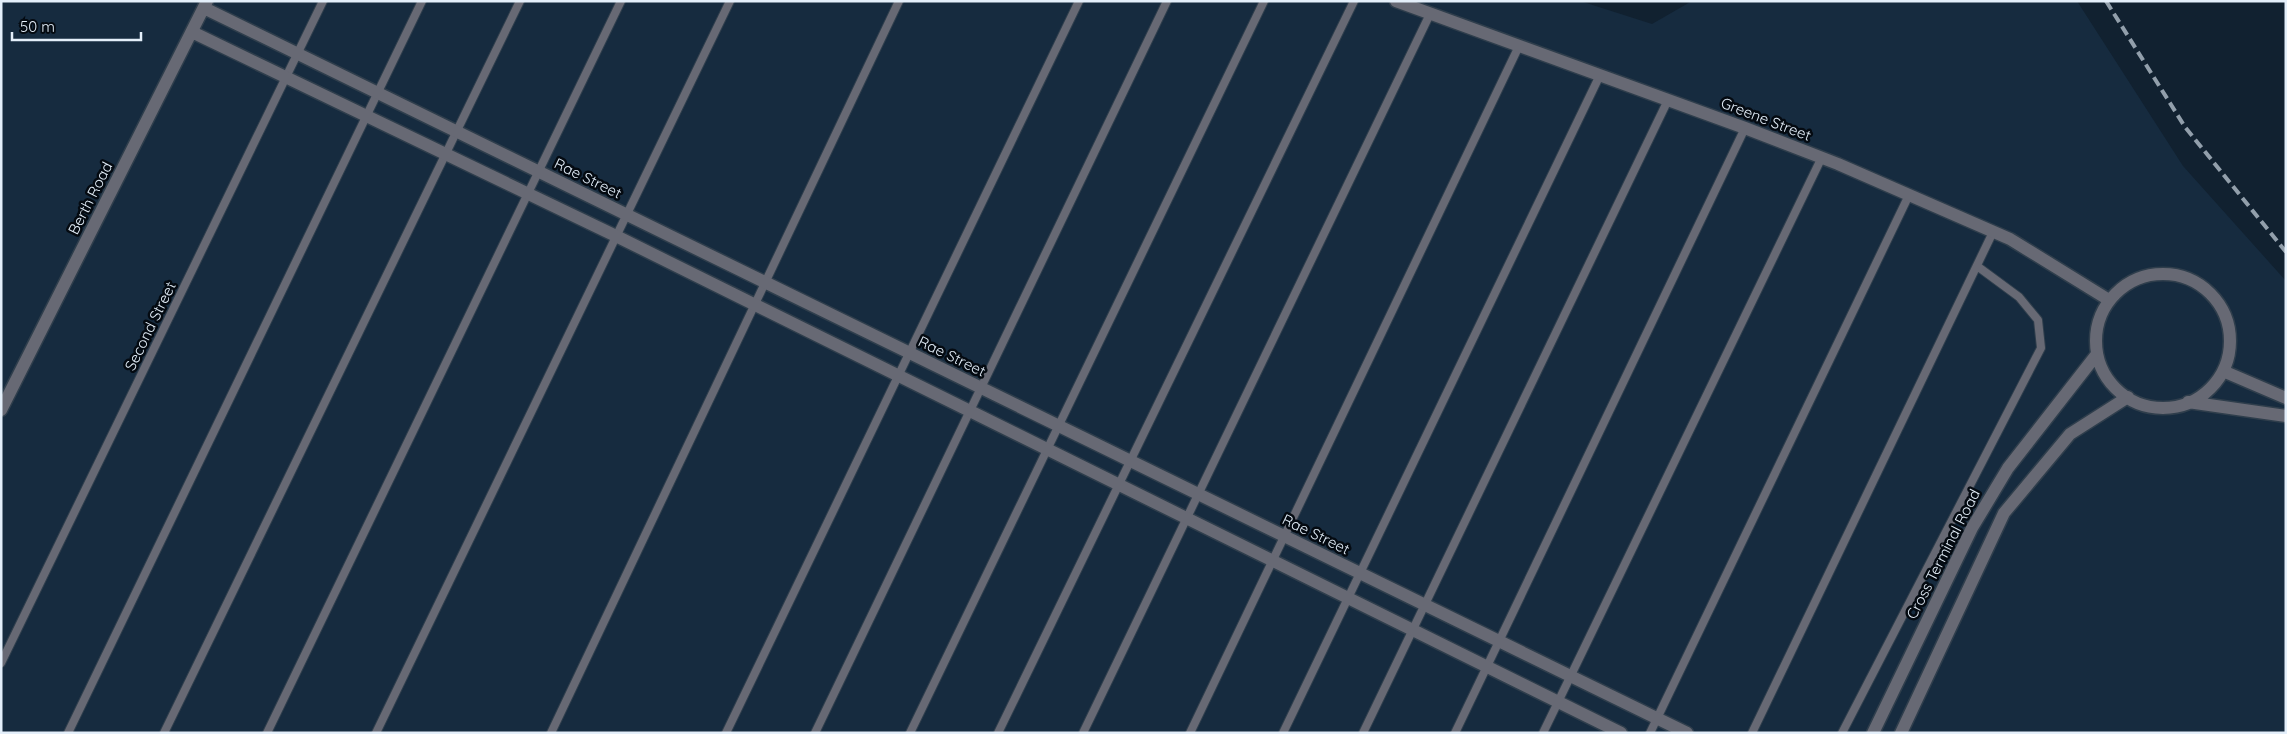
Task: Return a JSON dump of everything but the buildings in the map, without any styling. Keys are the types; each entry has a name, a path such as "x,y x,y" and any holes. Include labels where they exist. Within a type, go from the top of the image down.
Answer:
{"street":[{"name":"Greene Street","path":"1396,1 1822,157 2010,239 2109,300"},
{"name":"Rae Street","path":"205,5 297,54 1687,733"},
{"name":"Berth Road","path":"1,410 205,5"},
{"path":"192,32 755,304 1118,485 1413,629 1557,703 1621,733"},
{"path":"2166,274 2188,279 2207,290 2220,307 2228,328 2229,350 2223,370 2212,387 2196,399 2178,406 2158,408 2138,403 2119,392 2105,375 2097,354 2096,335 2100,316 2109,300 2125,285 2152,275 2166,274"},
{"name":"Cross Terminal Road","path":"1873,733 1972,528 2008,468 2097,354"},
{"path":"2223,370 2286,398"},
{"path":"1900,733 2004,513 2070,434 2128,397"},
{"path":"2188,402 2286,416"}],"lane":[{"name":"Second Street","path":"1,663 323,1"},
{"path":"68,733 422,1"},
{"path":"164,733 520,1"},
{"path":"267,733 621,1"},
{"path":"376,733 730,1"},
{"path":"551,733 899,1"},
{"path":"726,733 1079,1"},
{"path":"815,733 1166,1"},
{"path":"910,733 1049,450 1264,1"},
{"path":"998,733 1354,1"},
{"path":"1083,733 1430,14"},
{"path":"1190,733 1519,46"},
{"path":"1283,733 1600,75"},
{"path":"1363,733 1668,100"},
{"path":"1454,733 1745,128"},
{"path":"1543,733 1822,157"},
{"path":"1650,733 1909,195"},
{"path":"1752,733 1993,232"},
{"path":"1842,733 2041,348 2038,320 2019,297 1977,266"}],"shaded area":[{"path":"1,1 1580,1 1652,24 1692,1 2077,1 2183,166 2286,281 2286,733 1,733"}],"railway":[{"path":"2106,1 2185,127 2286,252"}]}
